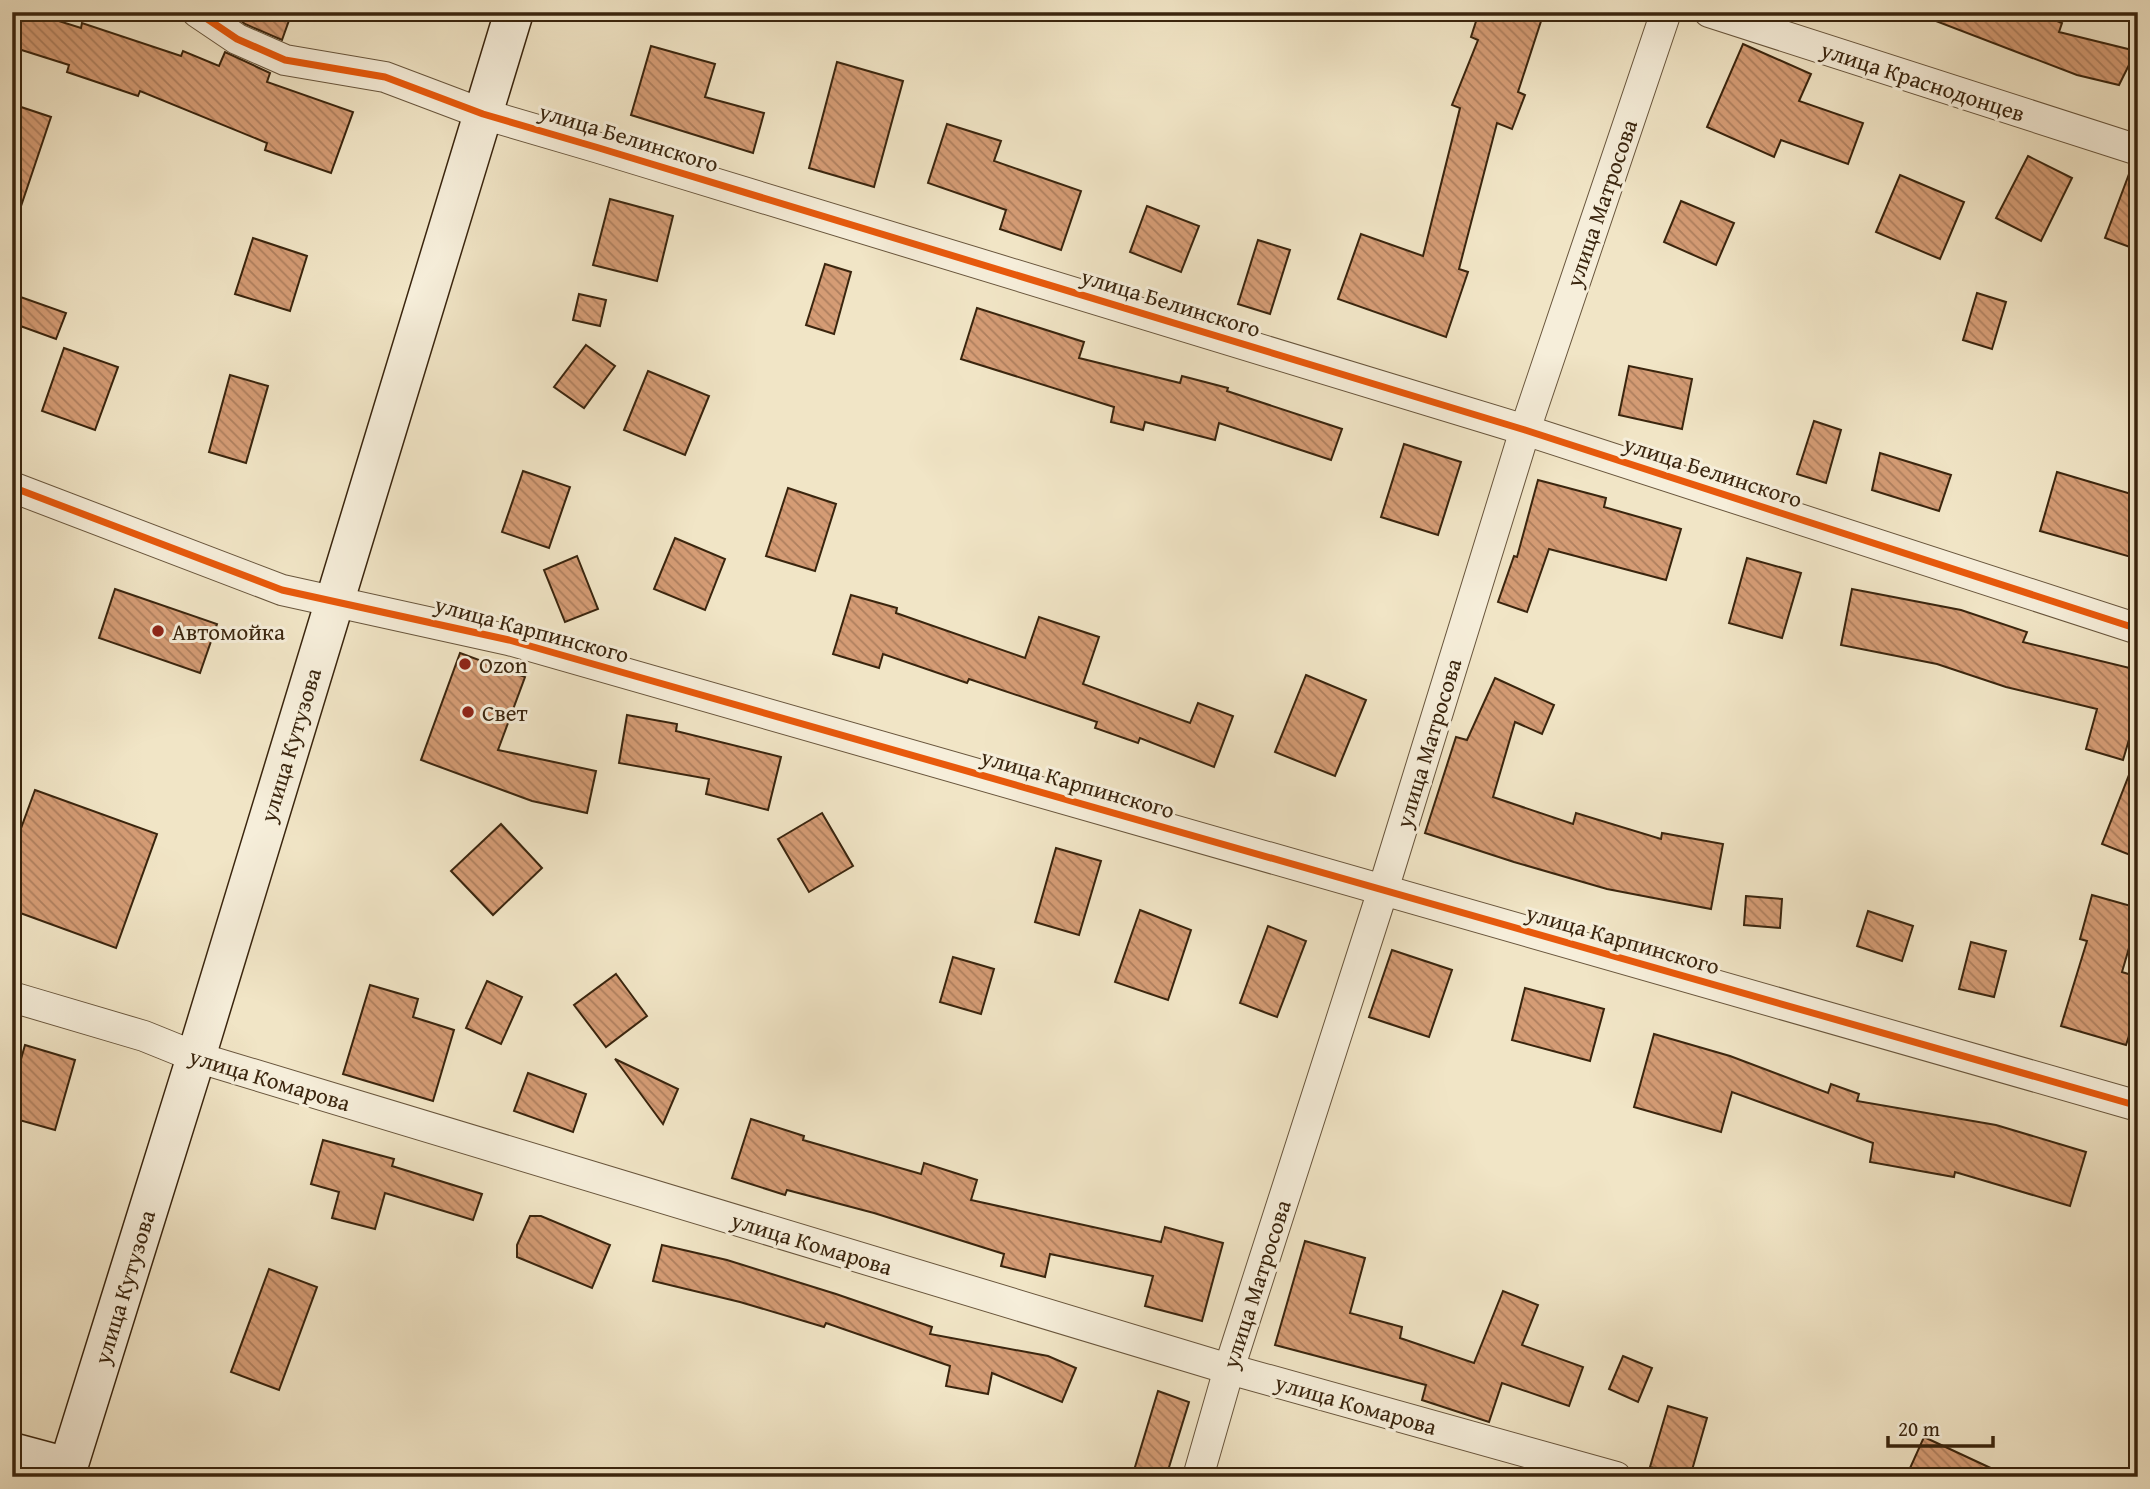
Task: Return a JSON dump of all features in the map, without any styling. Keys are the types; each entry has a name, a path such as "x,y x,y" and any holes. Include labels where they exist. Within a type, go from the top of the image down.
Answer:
{"main road":[{"name":"улица Кутузова","path":"66,1472 196,1057 514,12"},
{"path":"12,1452 66,1472"}],"street":[{"name":"улица Белинского","path":"197,12 237,39 285,60 385,77 482,114 1525,430 2138,629"},
{"name":"улица Матросова","path":"1198,1477 1229,1369 1383,890 1525,430 1666,12"},
{"name":"улица Краснодонцев","path":"1709,12 2138,150"},
{"name":"улица Карпинского","path":"12,487 282,590 509,640 2138,1106"},
{"name":"улица Комарова","path":"12,997 144,1036 196,1057 1229,1369 1616,1477"}],"building":[{"path":"12,12 30,12 81,28 82,23 181,56 183,51 219,66 225,52 270,73 267,82 353,112 331,173 265,150 267,143 140,91 138,96 67,72 69,65 12,47"},
{"path":"239,12 292,12 282,40 245,24 237,18"},
{"path":"1479,12 1544,12 1518,92 1525,95 1512,129 1497,123 1459,269 1468,272 1446,337 1338,299 1361,234 1423,256 1460,108 1452,105 1478,40 1471,37"},
{"path":"1921,12 2035,12 2062,23 2059,32 2136,51 2119,85 2077,75 1920,15"},
{"path":"1743,44 1811,74 1799,101 1863,123 1848,164 1781,140 1774,157 1707,127"},
{"path":"651,46 715,64 705,97 764,113 753,153 631,115"},
{"path":"837,62 903,81 874,187 809,168"},
{"path":"12,104 51,117 17,218 12,218"},
{"path":"947,124 1001,141 994,161 1081,191 1061,250 1000,229 1006,210 928,183"},
{"path":"2028,156 2072,178 2041,241 1996,218"},
{"path":"2132,166 2138,167 2138,250 2105,238"},
{"path":"1900,175 1964,202 1940,259 1876,232"},
{"path":"610,199 673,216 657,281 593,265"},
{"path":"1681,201 1734,223 1716,265 1664,242"},
{"path":"1147,206 1199,226 1181,272 1130,252"},
{"path":"253,238 307,256 290,311 235,294"},
{"path":"1258,240 1290,250 1270,314 1238,304"},
{"path":"825,264 851,272 834,334 806,325"},
{"path":"1977,293 2006,302 1992,349 1963,340"},
{"path":"12,294 66,313 56,339 12,323"},
{"path":"579,294 606,300 600,326 573,320"},
{"path":"977,308 1084,342 1079,358 1180,383 1182,376 1228,388 1227,391 1342,429 1331,460 1219,423 1215,440 1145,422 1143,430 1111,422 1114,407 961,359"},
{"path":"586,345 615,366 584,408 554,387"},
{"path":"64,348 118,367 95,430 42,411"},
{"path":"1629,366 1692,379 1682,429 1619,415"},
{"path":"648,371 709,396 685,455 624,430"},
{"path":"230,375 268,386 246,463 209,452"},
{"path":"1814,421 1841,430 1826,483 1797,474"},
{"path":"1404,444 1461,462 1438,535 1381,517"},
{"path":"1880,453 1951,475 1939,511 1872,490"},
{"path":"523,471 570,487 549,548 502,532"},
{"path":"2057,472 2138,496 2138,559 2040,531"},
{"path":"1538,480 1606,498 1604,507 1681,529 1666,580 1549,549 1527,612 1498,602 1514,556 1517,557"},
{"path":"788,488 836,504 815,571 766,556"},
{"path":"675,538 725,559 705,610 654,589"},
{"path":"577,556 598,609 565,622 544,570"},
{"path":"1747,558 1801,573 1782,638 1729,623"},
{"name":"Автомойка","path":"115,589 217,624 200,673 99,638"},
{"path":"1852,589 1961,610 2027,632 2023,642 2138,670 2138,709 2123,760 2086,749 2097,709 2006,687 1937,664 1841,645"},
{"path":"851,595 897,608 896,613 1025,658 1039,617 1099,637 1083,684 1190,723 1198,703 1233,716 1214,767 1140,738 1138,743 1095,728 1097,722 969,679 967,683 883,654 879,668 833,654"},
{"path":"460,653 525,677 498,750 596,771 587,813 532,801 421,760"},
{"path":"1306,675 1366,700 1335,776 1275,752"},
{"path":"1495,678 1554,705 1542,734 1515,722 1493,797 1573,824 1576,813 1661,839 1662,833 1723,844 1711,909 1607,889 1425,833 1456,737 1467,740"},
{"path":"627,715 677,724 676,731 781,757 768,810 706,794 709,779 619,763"},
{"path":"2138,757 2138,858 2102,844"},
{"path":"35,790 157,834 116,948 12,910 12,853"},
{"path":"822,813 853,866 809,892 778,839"},
{"path":"501,824 542,868 493,915 451,871"},
{"path":"1056,848 1101,861 1079,935 1035,922"},
{"path":"2092,895 2138,908 2138,917 2122,972 2138,977 2138,1008 2126,1045 2061,1026 2087,941 2080,939"},
{"path":"1746,896 1782,899 1780,928 1744,925"},
{"path":"1140,910 1191,930 1168,1000 1115,982"},
{"path":"1868,911 1913,926 1902,961 1857,946"},
{"path":"1268,926 1306,941 1277,1017 1240,1003"},
{"path":"1971,942 2006,951 1994,997 1959,989"},
{"path":"1392,950 1452,970 1429,1037 1369,1017"},
{"path":"953,957 994,969 981,1014 940,1002"},
{"path":"616,974 647,1016 606,1047 574,1005"},
{"path":"487,981 522,997 501,1044 466,1028"},
{"path":"370,985 418,999 413,1017 454,1030 433,1101 343,1074"},
{"path":"1525,988 1604,1009 1590,1061 1512,1040"},
{"path":"1654,1034 1730,1056 1828,1093 1831,1084 1859,1094 1857,1101 1996,1125 2086,1152 2070,1206 1955,1172 1954,1177 1870,1162 1873,1143 1732,1092 1721,1132 1634,1107"},
{"path":"25,1045 75,1060 55,1130 12,1118 12,1091"},
{"path":"615,1059 678,1089 663,1124"},
{"path":"528,1073 586,1094 573,1132 514,1111"},
{"path":"751,1119 804,1136 803,1140 921,1174 924,1163 977,1180 971,1200 1161,1242 1165,1227 1223,1243 1202,1321 1145,1306 1153,1276 1050,1254 1045,1277 1001,1266 1004,1254 874,1213 787,1190 785,1195 732,1178"},
{"path":"323,1140 394,1159 392,1166 482,1194 473,1220 385,1193 375,1229 332,1218 339,1192 311,1184"},
{"path":"530,1216 541,1216 610,1245 592,1288 517,1257 517,1245"},
{"path":"1305,1241 1365,1258 1350,1313 1402,1327 1400,1338 1474,1363 1503,1291 1538,1305 1522,1345 1583,1367 1569,1406 1502,1383 1489,1422 1422,1400 1426,1385 1275,1345"},
{"path":"662,1245 727,1260 836,1294 932,1327 930,1334 1048,1356 1076,1368 1062,1402 992,1373 988,1394 946,1386 950,1366 826,1323 824,1327 740,1302 653,1281"},
{"path":"269,1269 317,1287 279,1390 231,1372"},
{"path":"1623,1356 1652,1368 1638,1402 1609,1389"},
{"path":"1158,1391 1189,1402 1166,1477 1132,1477"},
{"path":"1668,1406 1707,1418 1690,1477 1650,1467"},
{"path":"1924,1437 2010,1477 1906,1477"}],"cycle path":[{"path":"197,12 237,39 285,60 385,77 483,114 1525,430 2138,629"},
{"path":"12,487 282,590 509,640 2138,1106"}],"place":[{"name":"Автомойка","path":"158,631"},
{"name":"Ozon","path":"465,664"},
{"name":"Свет","path":"468,712"}]}
